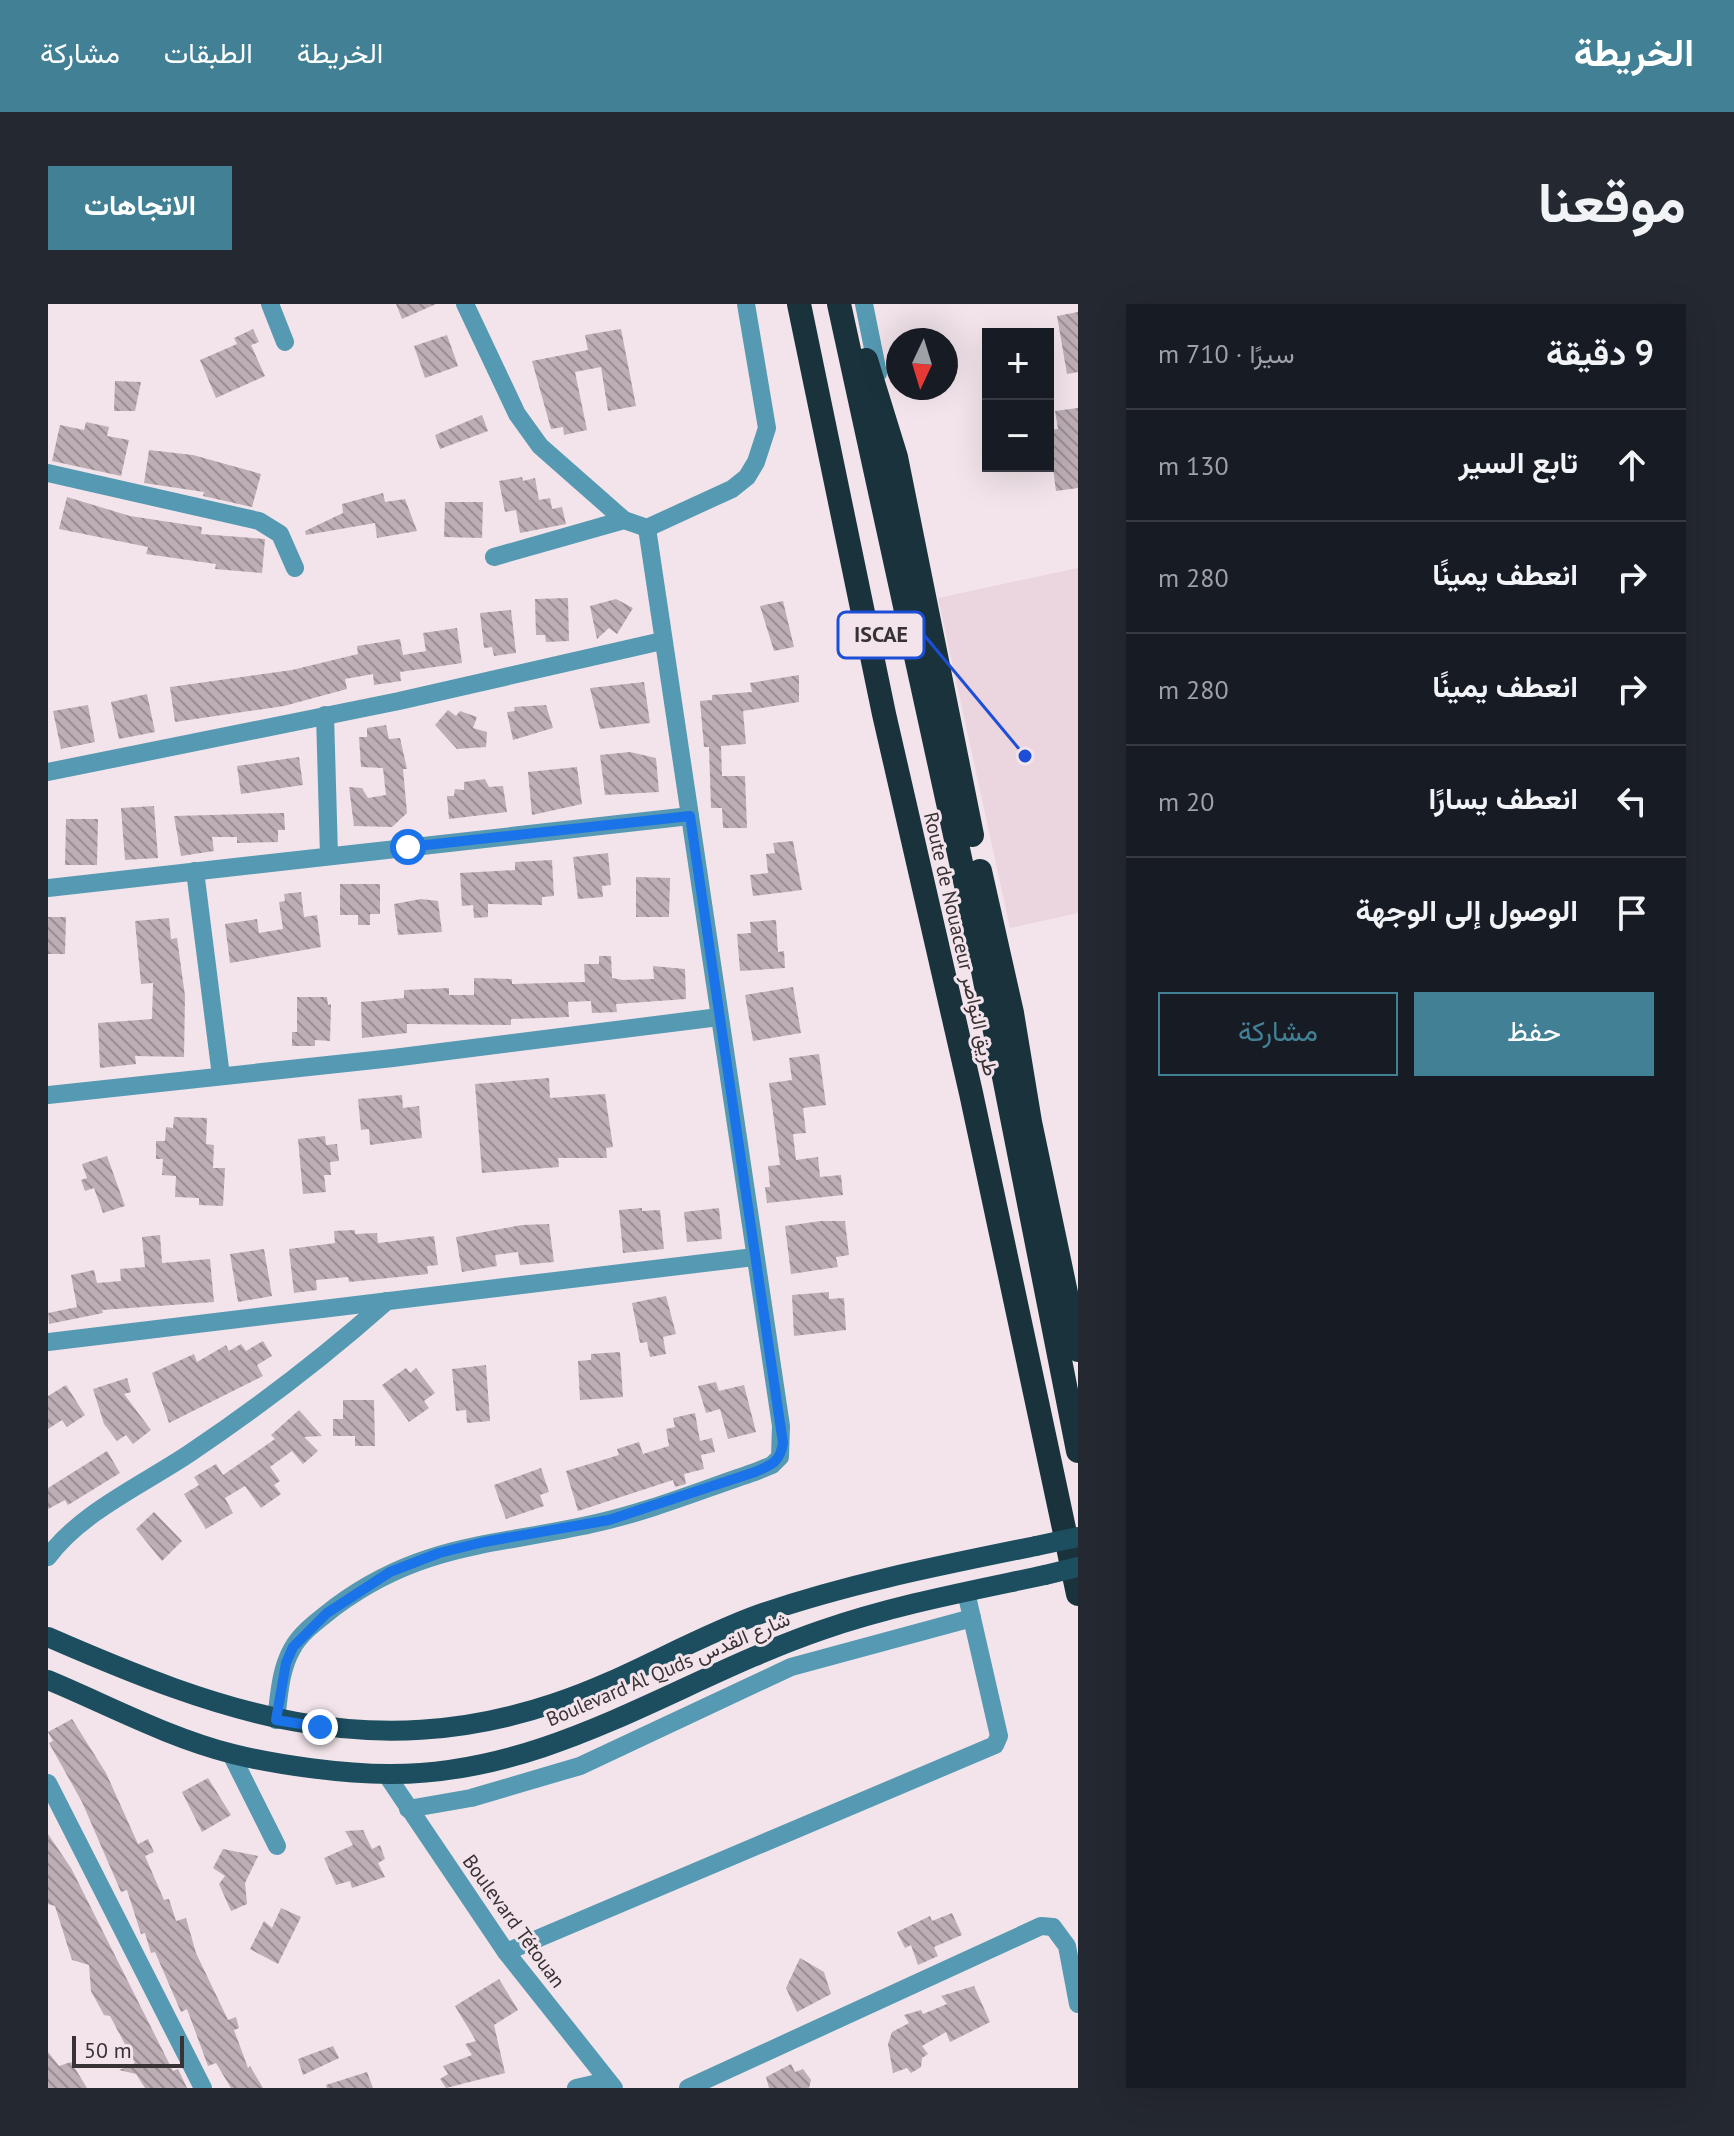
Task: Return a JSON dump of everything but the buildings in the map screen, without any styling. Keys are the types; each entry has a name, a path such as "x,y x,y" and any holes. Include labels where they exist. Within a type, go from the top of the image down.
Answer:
{"highway":[{"name":"Route de Nouaceur طريق النواصر","path":"799,304 884,714 971,1093 1078,1594"},
{"name":"Route de Nouaceur طريق النواصر","path":"839,304 967,890 1078,1451"},
{"path":"848,304 896,457 1078,1350"}],"main road":[{"path":"1057,1240 1078,1286"},
{"name":"Boulevard Al Quds شارع القدس","path":"48,1637 172,1690 276,1720 384,1732 448,1728 499,1719 615,1681 756,1616 825,1593 1078,1537"},
{"name":"Boulevard Al Quds شارع القدس","path":"51,1684 231,1754 386,1774 434,1773 556,1746 822,1629 1078,1567"}],"street":[{"path":"270,304 285,342"},
{"path":"465,304 494,370 526,428 540,446 624,520 647,528 732,489 747,477 756,462 767,428 746,304"},
{"path":"864,304 896,457"},
{"path":"48,473 259,521 280,534 295,568"},
{"path":"494,557 624,520"},
{"path":"276,1720 286,1663 293,1647 327,1613 390,1572 439,1553 484,1542 609,1520 772,1465 780,1457 781,1426 647,528"},
{"path":"48,772 662,641"},
{"path":"325,715 329,855"},
{"path":"48,888 690,816"},
{"path":"195,871 221,1076"},
{"path":"48,1095 719,1017"},
{"path":"48,1342 754,1257"},
{"path":"48,1557 57,1545 98,1513 293,1382 387,1301"},
{"path":"506,1952 995,1745 999,1736 966,1592"},
{"path":"408,1809 471,1798 580,1766 791,1667 972,1618"},
{"path":"231,1754 277,1846"},
{"name":"Boulevard Tétouan","path":"386,1774 506,1952 610,2084"},
{"path":"48,1783 203,2088"},
{"path":"688,2088 1041,1926 1053,1927 1067,1946 1078,2004"},
{"path":"576,2088 610,2084"}],"shaded area":[{"path":"1078,568 1078,913 1010,928 938,598"}],"place":[{"name":"ISCAE","path":"1025,756"}],"route":[{"path":"320,1727 276,1720 286,1663 293,1647 306,1632 360,1589 390,1572 439,1553 609,1520 755,1472 772,1465 780,1457 783,1443 690,816 408,847"}]}
